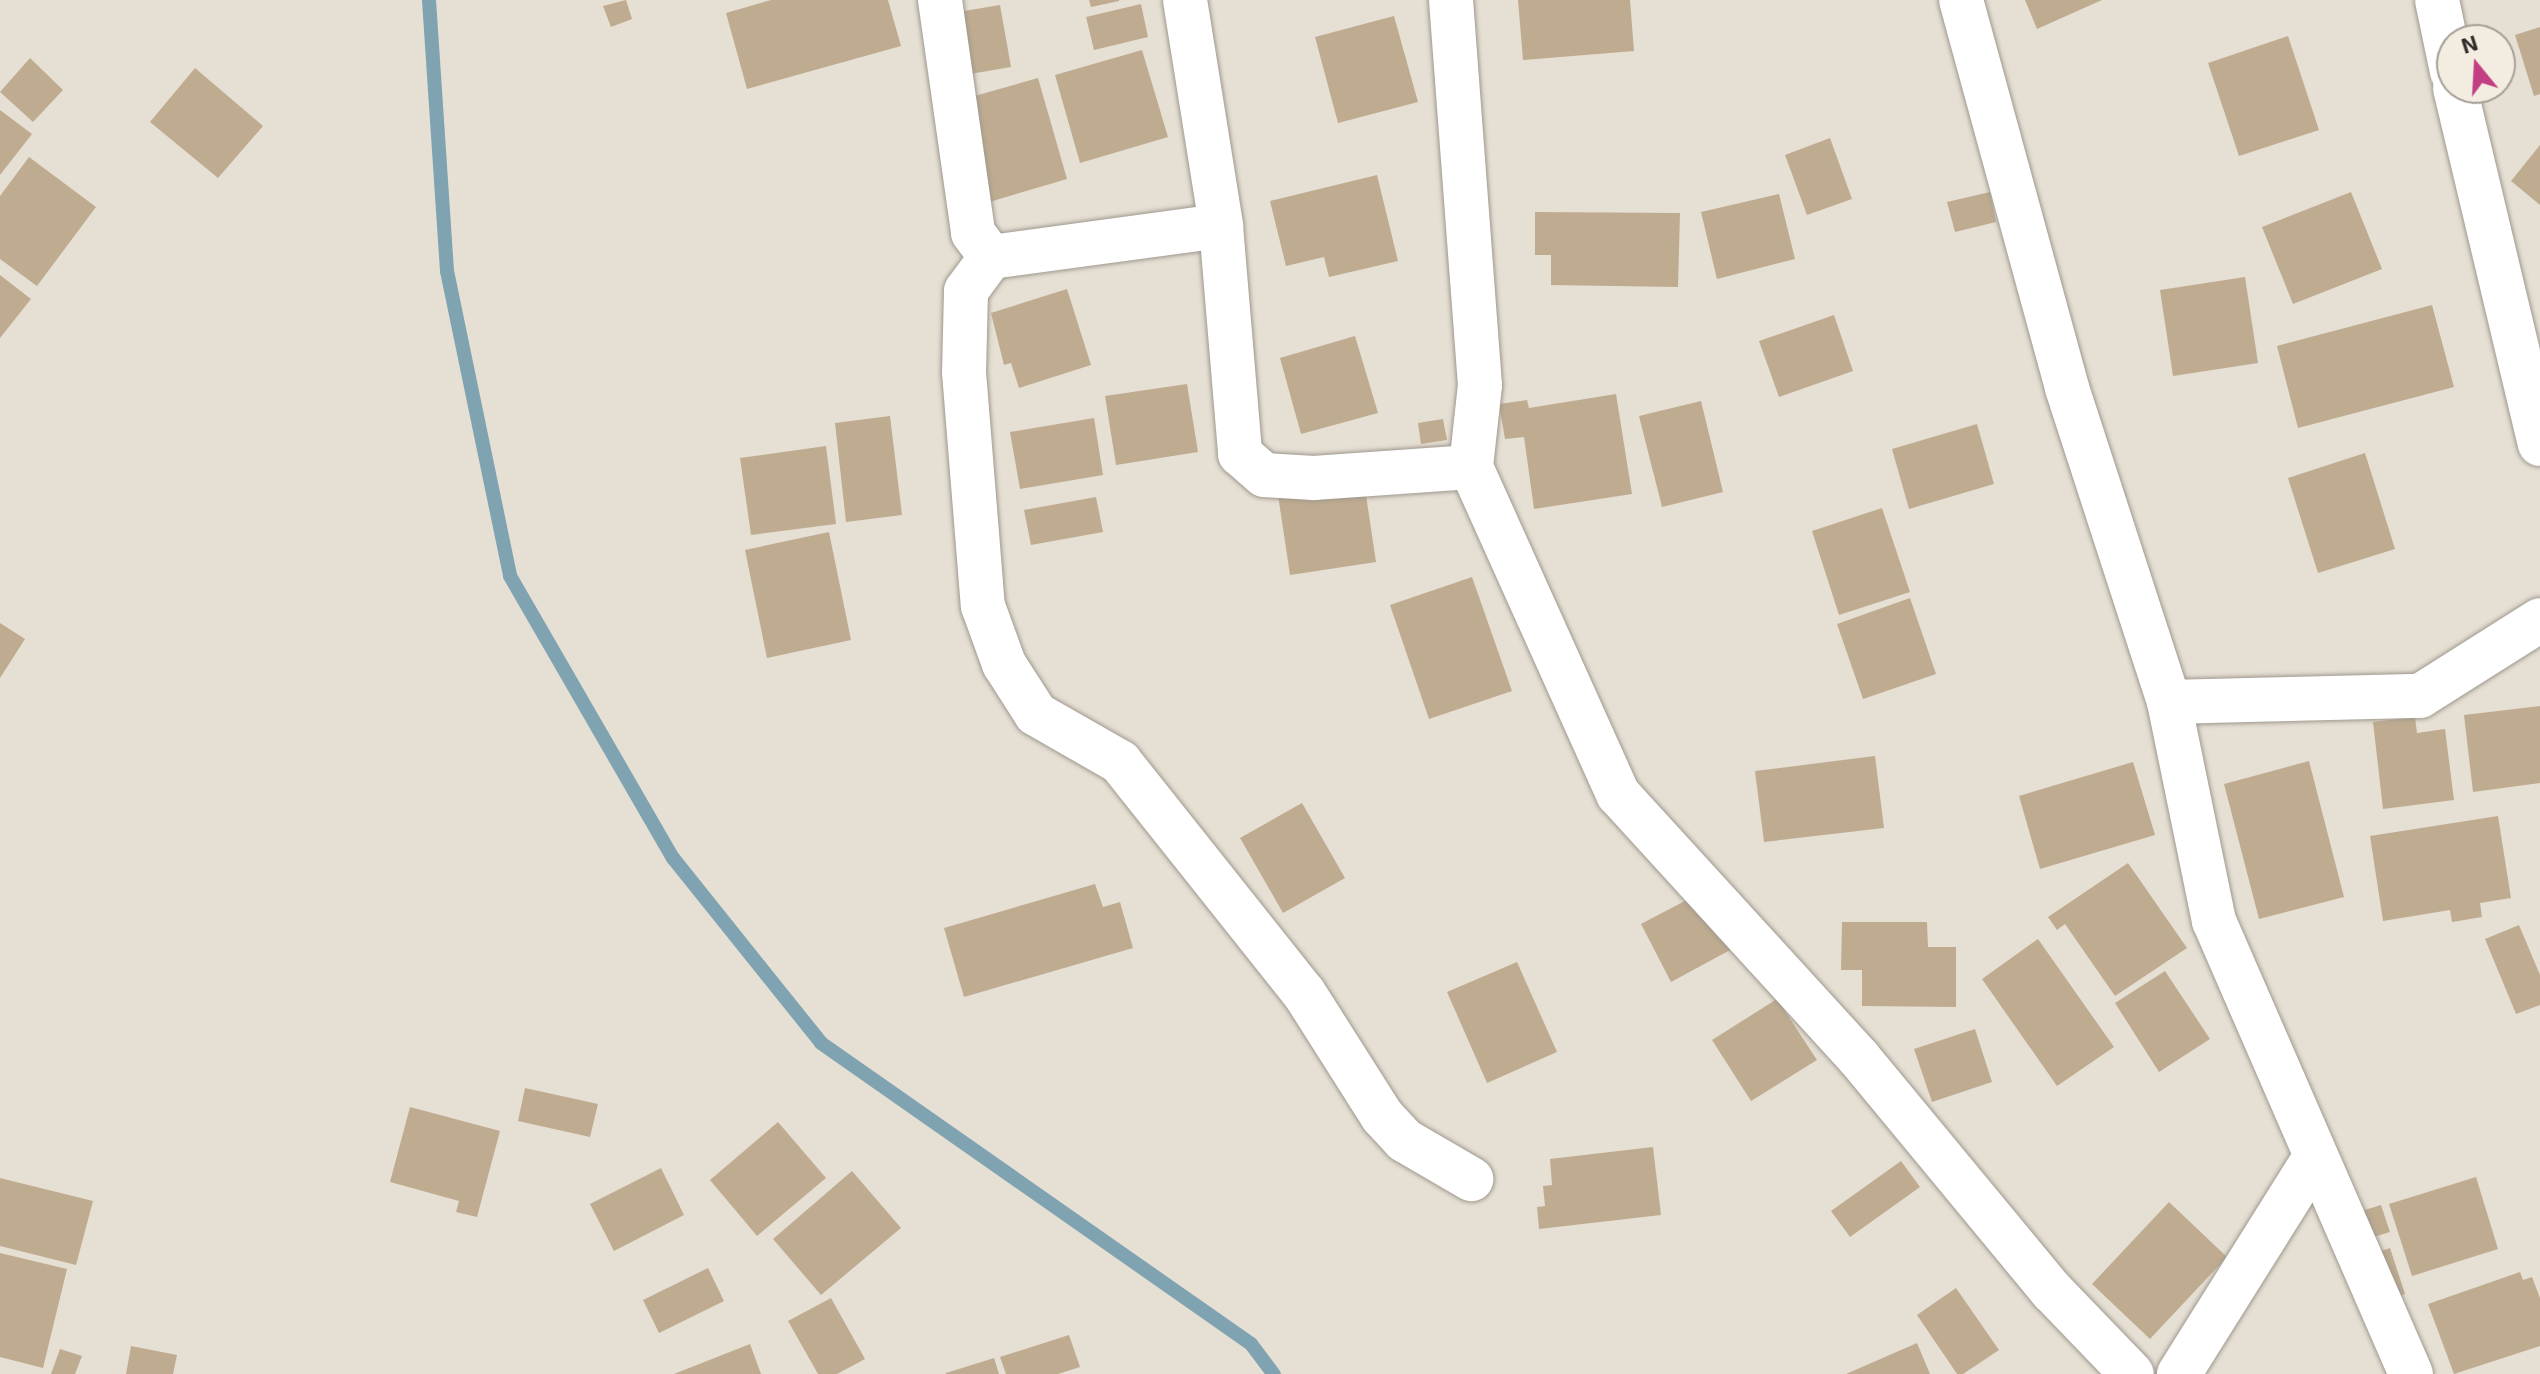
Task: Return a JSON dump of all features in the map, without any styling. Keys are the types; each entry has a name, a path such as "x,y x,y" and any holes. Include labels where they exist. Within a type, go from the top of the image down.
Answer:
{"street":[{"path":"940,0 973,233 991,257"},
{"path":"1185,0 1221,226 1240,454 1264,475 1302,478 1471,467"},
{"path":"1451,0 1480,385 1471,467 1618,794 1859,1058 2052,1291 2132,1374"},
{"path":"1961,0 2067,388 2169,702 2214,921 2411,1374"},
{"path":"2437,0 2442,24"},
{"path":"2459,104 2540,444"},
{"path":"1221,226 991,257 966,291 964,372 983,606 1004,664 1036,714 1120,762 1304,993 1390,1124 1404,1140 1471,1179"},
{"path":"2169,702 2420,696 2540,620"},
{"path":"2179,1374 2315,1157"}],"building":[{"path":"626,0 632,19 611,27 603,6"},
{"path":"771,0 888,0 901,46 747,89 726,13"},
{"path":"1089,0 1119,0 1119,1 1091,7"},
{"path":"1518,0 1630,0 1634,51 1523,60"},
{"path":"2025,0 2102,0 2037,29"},
{"path":"1141,4 1148,37 1094,50 1086,17"},
{"path":"1000,5 1011,67 970,74 958,12"},
{"path":"1394,16 1418,102 1338,123 1315,37"},
{"path":"2540,27 2540,94 2534,96 2516,35"},
{"path":"2288,36 2319,130 2239,156 2208,63"},
{"path":"1142,50 1168,137 1080,163 1055,75"},
{"path":"30,58 63,90 33,122 0,92"},
{"path":"195,68 263,126 218,178 150,122"},
{"path":"1038,78 1067,179 986,203 964,99"},
{"path":"0,110 32,134 0,175"},
{"path":"1830,138 1852,199 1807,215 1785,155"},
{"path":"2540,145 2540,205 2511,181"},
{"path":"29,157 96,207 37,286 0,259 0,196"},
{"path":"1377,175 1398,261 1329,277 1324,257 1286,266 1270,201"},
{"path":"1990,192 1996,222 1955,232 1947,202"},
{"path":"2351,192 2382,269 2293,304 2262,227"},
{"path":"1779,194 1795,259 1717,279 1701,212"},
{"path":"1535,212 1680,213 1678,287 1551,285 1551,255 1535,255"},
{"path":"0,275 31,299 0,338"},
{"path":"2245,277 2258,363 2173,376 2160,290"},
{"path":"1067,289 1091,365 1019,388 1011,363 1004,365 991,313"},
{"path":"2432,305 2454,387 2298,428 2277,346"},
{"path":"1834,315 1853,371 1779,397 1759,341"},
{"path":"1355,336 1378,413 1301,434 1280,358"},
{"path":"1187,384 1198,452 1116,465 1105,396"},
{"path":"1616,394 1632,494 1534,509 1524,437 1505,439 1499,404 1527,400 1529,408"},
{"path":"1701,401 1723,492 1662,507 1639,416"},
{"path":"890,416 902,515 846,522 835,423"},
{"path":"1094,418 1103,475 1020,489 1010,432"},
{"path":"1443,419 1447,440 1421,444 1418,423"},
{"path":"1977,424 1994,484 1909,509 1892,449"},
{"path":"826,446 836,524 751,535 740,458"},
{"path":"2365,453 2395,549 2318,573 2288,478"},
{"path":"1364,482 1376,562 1290,575 1278,495"},
{"path":"1096,497 1103,532 1031,545 1024,510"},
{"path":"1882,508 1910,592 1839,615 1812,531"},
{"path":"829,532 851,640 767,658 745,550"},
{"path":"1472,577 1512,691 1429,719 1390,605"},
{"path":"1910,598 1936,674 1863,699 1837,624"},
{"path":"0,623 25,639 0,678"},
{"path":"2540,706 2540,783 2473,792 2464,715"},
{"path":"2415,717 2417,733 2445,729 2454,800 2383,809 2373,722"},
{"path":"1875,756 1884,828 1764,842 1755,771"},
{"path":"2309,761 2344,897 2259,919 2224,784"},
{"path":"2133,762 2155,835 2040,869 2019,796"},
{"path":"1302,803 1345,878 1283,913 1240,838"},
{"path":"2498,816 2511,898 2480,903 2482,917 2452,922 2450,910 2383,921 2370,836"},
{"path":"2128,863 2187,948 2115,996 2065,924 2057,930 2048,917"},
{"path":"1095,884 1103,907 1120,902 1133,948 964,997 944,928"},
{"path":"1702,892 1732,949 1671,982 1641,924"},
{"path":"1842,922 1927,922 1928,947 1956,947 1956,1007 1862,1006 1862,970 1841,970"},
{"path":"2519,925 2540,975 2540,1005 2516,1014 2485,939"},
{"path":"2038,939 2114,1047 2057,1086 1982,979"},
{"path":"1517,962 1557,1052 1487,1083 1447,992"},
{"path":"2165,971 2210,1039 2159,1072 2115,1003"},
{"path":"1777,999 1817,1060 1751,1101 1712,1040"},
{"path":"1975,1029 1992,1082 1932,1102 1914,1049"},
{"path":"525,1088 598,1104 590,1137 518,1121"},
{"path":"410,1107 500,1131 477,1217 456,1212 459,1201 390,1182"},
{"path":"778,1122 826,1178 757,1236 710,1180"},
{"path":"1653,1147 1661,1215 1539,1229 1537,1207 1545,1206 1543,1186 1552,1185 1550,1159"},
{"path":"1901,1161 1920,1187 1850,1237 1831,1211"},
{"path":"661,1168 684,1215 614,1251 590,1204"},
{"path":"852,1171 901,1228 821,1295 773,1239"},
{"path":"2476,1177 2498,1249 2412,1276 2389,1204"},
{"path":"0,1178 93,1201 76,1265 0,1246"},
{"path":"2169,1202 2227,1257 2150,1339 2092,1284"},
{"path":"2381,1205 2390,1232 2361,1241 2352,1214"},
{"path":"2390,1248 2405,1294 2385,1301 2370,1255"},
{"path":"0,1253 67,1269 43,1368 0,1357"},
{"path":"708,1268 724,1301 659,1333 643,1300"},
{"path":"2520,1272 2523,1280 2532,1277 2540,1298 2540,1346 2454,1374 2428,1304"},
{"path":"1956,1288 1999,1350 1963,1374 1957,1374 1917,1315"},
{"path":"831,1298 865,1359 837,1374 818,1374 788,1321"},
{"path":"1069,1335 1080,1367 1058,1374 1006,1374 1000,1357"},
{"path":"1917,1343 1930,1374 1846,1374"},
{"path":"750,1344 761,1374 674,1374"},
{"path":"131,1346 177,1355 173,1374 126,1374"},
{"path":"60,1349 82,1356 75,1374 51,1374"},
{"path":"994,1358 999,1374 946,1374 946,1373"}],"waterway":[{"path":"429,0 447,271 510,576 673,858 821,1043 1251,1344 1274,1374"}]}
